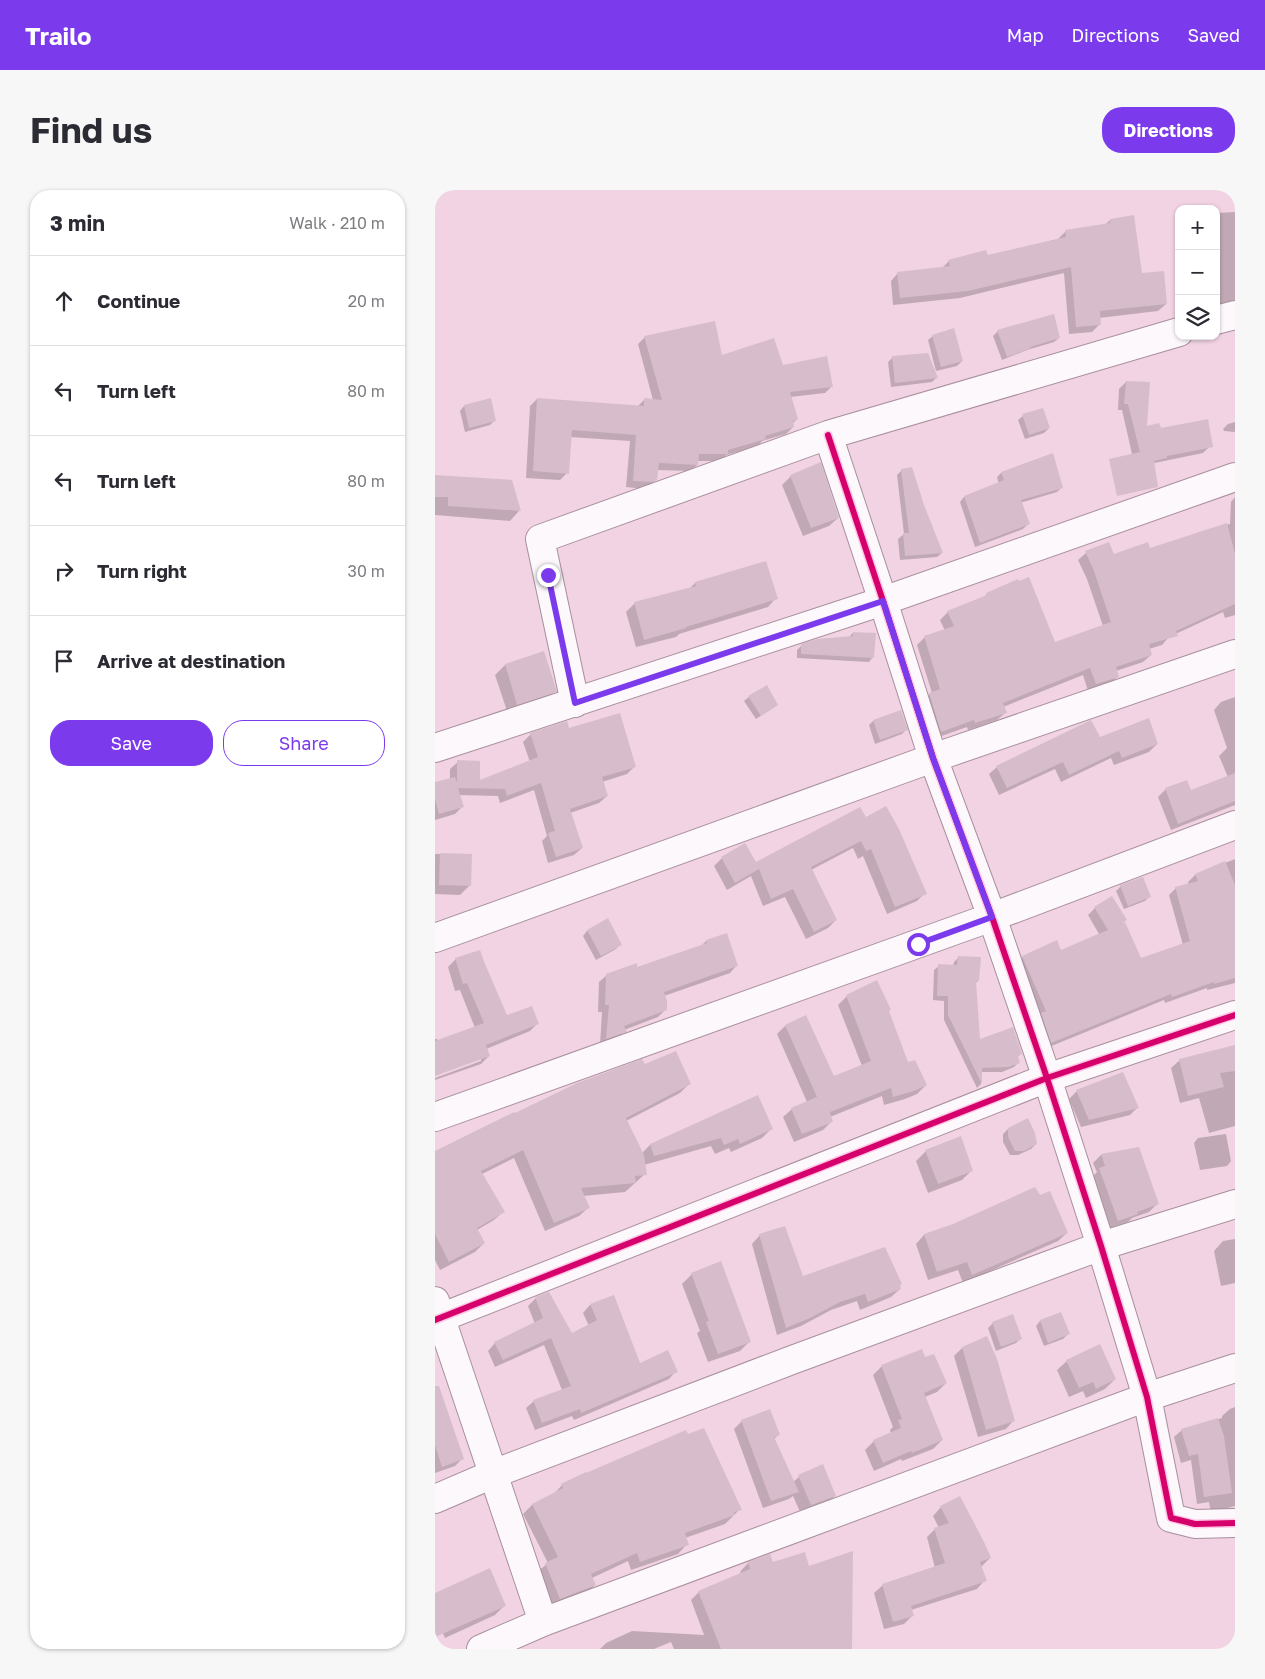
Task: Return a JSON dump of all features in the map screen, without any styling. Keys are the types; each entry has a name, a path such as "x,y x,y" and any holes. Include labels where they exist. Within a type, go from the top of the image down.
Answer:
{"street":[{"path":"1220,319 1235,315"},
{"path":"575,703 540,539 828,435 1175,333"},
{"path":"828,435 933,758 992,917 1047,1078 1101,1246 1147,1397 1171,1518 1195,1524 1235,1523"},
{"path":"435,748 883,601 1235,477"},
{"path":"435,938 933,758 1235,654"},
{"path":"435,1117 992,917 1235,825"},
{"path":"543,1622 437,1312 1047,1078 1235,1015"},
{"path":"435,1499 493,1474 793,1360 1101,1246 1235,1204"},
{"path":"481,1649 543,1622 1147,1397 1235,1368"}],"building":[{"path":"1134,215 1142,273 1164,271 1167,304 1100,311 1101,325 1076,327 1071,267 968,291 900,298 897,272 950,266 948,260 986,250 988,255 1066,237 1065,230 1110,223 1110,219"},
{"path":"1054,314 1060,338 1030,347 1007,357 997,330"},
{"path":"715,321 722,355 774,338 783,365 827,356 833,387 790,392 798,419 793,421 794,427 765,436 766,439 728,450 728,454 699,454 698,465 659,463 657,480 652,482 633,481 636,435 572,430 569,474 533,471 537,398 644,406 644,398 662,400 644,336"},
{"path":"954,328 963,361 941,367 932,335"},
{"path":"928,353 938,378 895,383 892,356"},
{"path":"1126,381 1150,382 1147,426 1159,423 1161,428 1208,419 1213,447 1167,456 1167,458 1154,461 1158,487 1117,496 1109,459 1140,452 1128,404 1124,404"},
{"path":"491,398 496,421 469,428 464,405"},
{"path":"1043,408 1050,428 1029,435 1022,414"},
{"path":"1053,453 1063,488 1021,500 1030,524 980,543 964,496 1004,480 1001,472"},
{"path":"821,462 839,518 811,528 790,475"},
{"path":"912,467 924,505 943,553 905,556 903,533 909,533 901,469"},
{"path":"435,475 512,480 521,511 448,506 448,497 435,497"},
{"path":"1227,523 1235,554 1235,604 1176,631 1178,636 1149,644 1152,655 1116,667 1119,677 1096,684 1090,668 1003,703 1007,713 975,723 974,720 941,732 929,693 940,689 924,636 954,626 947,611 987,595 986,593 1018,579 1019,581 1029,577 1055,642 1111,622 1094,571 1085,551 1109,542 1114,554 1148,542 1150,548"},
{"path":"766,561 778,599 644,640 634,602 696,586 695,582"},
{"path":"853,632 876,633 874,658 801,654 801,644 817,639 853,636"},
{"path":"544,651 557,692 517,705 505,664"},
{"path":"767,685 778,705 761,716 748,696"},
{"path":"901,710 908,730 880,740 873,720"},
{"path":"620,713 636,767 602,777 608,796 570,809 583,848 556,857 548,833 555,831 541,783 507,796 505,789 458,788 464,807 439,814 435,799 435,782 455,777 457,783 457,760 480,761 480,780 538,757 530,733 567,721 569,728"},
{"path":"1149,718 1158,744 1122,758 1119,751 1069,775 1063,762 1007,788 996,766 1091,720 1100,737"},
{"path":"1235,773 1235,801 1178,824 1165,788 1187,780 1191,790"},
{"path":"886,806 899,829 927,894 895,907 871,849 866,851 861,841 811,867 837,920 814,932 793,889 771,899 759,869 735,883 721,857 745,843 756,862 860,807 866,817"},
{"path":"440,853 472,854 471,886 439,885"},
{"path":"1225,861 1235,885 1235,978 1214,984 1214,982 1172,997 1171,994 1051,1043 1041,1013 1046,1011 1022,956 1057,940 1061,950 1108,930 1094,907 1112,896 1127,920 1118,925 1125,922 1141,958 1190,941 1175,887 1198,881 1195,874"},
{"path":"1143,877 1151,897 1128,906 1120,885"},
{"path":"608,918 622,945 601,956 587,930"},
{"path":"727,933 738,966 664,992 667,1010 624,1026 627,1032 606,1039 609,1005 605,1005 606,974 637,963 637,967 707,943 706,940"},
{"path":"480,950 507,1015 532,1006 539,1024 486,1045 490,1056 435,1076 435,1041 484,1023 467,983 463,984 455,958"},
{"path":"958,956 981,957 979,981 976,981 980,1039 1013,1027 1022,1054 1018,1056 1020,1063 1008,1067 982,1068 982,1084 948,1015 948,996 937,996 938,964 957,965"},
{"path":"877,980 891,1010 889,1011 908,1062 915,1060 927,1085 893,1097 891,1088 830,1112 833,1122 802,1134 791,1108 817,1097 785,1025 806,1015 834,1076 871,1061 846,995"},
{"path":"1235,1045 1235,1071 1220,1073 1224,1087 1188,1096 1179,1059"},
{"path":"676,1051 691,1084 626,1118 644,1155 647,1175 635,1176 636,1183 581,1188 590,1208 554,1223 523,1150 481,1171 505,1212 477,1228 485,1243 449,1262 435,1234 435,1151 577,1083 642,1059 645,1064"},
{"path":"1123,1072 1139,1108 1089,1120 1076,1090"},
{"path":"758,1095 773,1129 740,1144 738,1139 724,1145 721,1138 654,1156 650,1144"},
{"path":"1028,1118 1035,1133 1037,1144 1024,1151 1015,1151 1008,1137 1008,1128"},
{"path":"961,1136 973,1171 938,1184 925,1150"},
{"path":"1139,1147 1159,1204 1118,1221 1099,1168 1105,1166 1101,1154"},
{"path":"1035,1187 1040,1195 1050,1191 1068,1233 972,1275 967,1262 937,1272 924,1234 953,1224"},
{"path":"785,1226 803,1276 885,1247 902,1284 900,1285 901,1289 868,1302 865,1294 840,1302 786,1328 759,1234"},
{"path":"721,1261 751,1342 718,1354 706,1322 709,1321 691,1273"},
{"path":"549,1292 572,1333 597,1320 590,1304 614,1295 640,1363 668,1350 678,1372 581,1413 580,1409 542,1423 533,1400 571,1386 551,1338 503,1360 494,1342 543,1318 535,1297"},
{"path":"1061,1312 1070,1334 1048,1343 1040,1320"},
{"path":"1013,1314 1022,1339 1001,1347 992,1322"},
{"path":"987,1336 997,1359 1015,1421 986,1430 962,1347"},
{"path":"1100,1344 1116,1379 1096,1389 1093,1382 1079,1388 1066,1360"},
{"path":"922,1349 925,1357 934,1354 947,1383 924,1393 943,1440 883,1463 873,1440 901,1428 898,1420 902,1419 881,1365"},
{"path":"435,1386 439,1386 464,1459 442,1467 435,1445"},
{"path":"770,1409 780,1435 774,1437 799,1492 771,1501 741,1420"},
{"path":"1218,1418 1224,1436 1232,1493 1204,1497 1198,1454 1189,1456 1181,1429"},
{"path":"704,1428 742,1510 734,1512 735,1515 685,1533 689,1545 640,1562 637,1553 591,1574 596,1585 560,1599 545,1563 558,1557 532,1504 563,1488 561,1484 586,1472 686,1430 688,1434"},
{"path":"823,1464 836,1496 811,1505 798,1475"},
{"path":"960,1496 991,1558 980,1562 987,1581 911,1606 914,1616 893,1622 882,1584 945,1563 934,1528 949,1523 940,1506"},
{"path":"853,1551 852,1649 721,1649 698,1591 750,1569 748,1562 770,1554 773,1562 805,1552 809,1566"},
{"path":"490,1568 506,1606 435,1637 435,1593"}],"cycle path":[{"path":"828,435 933,758 992,917 1047,1078 1101,1246 1147,1397 1171,1518 1195,1524 1235,1523"},
{"path":"435,1320 1047,1078 1235,1015"}],"route":[{"path":"548,575 575,703 883,601 933,758 992,917 918,944"}]}
